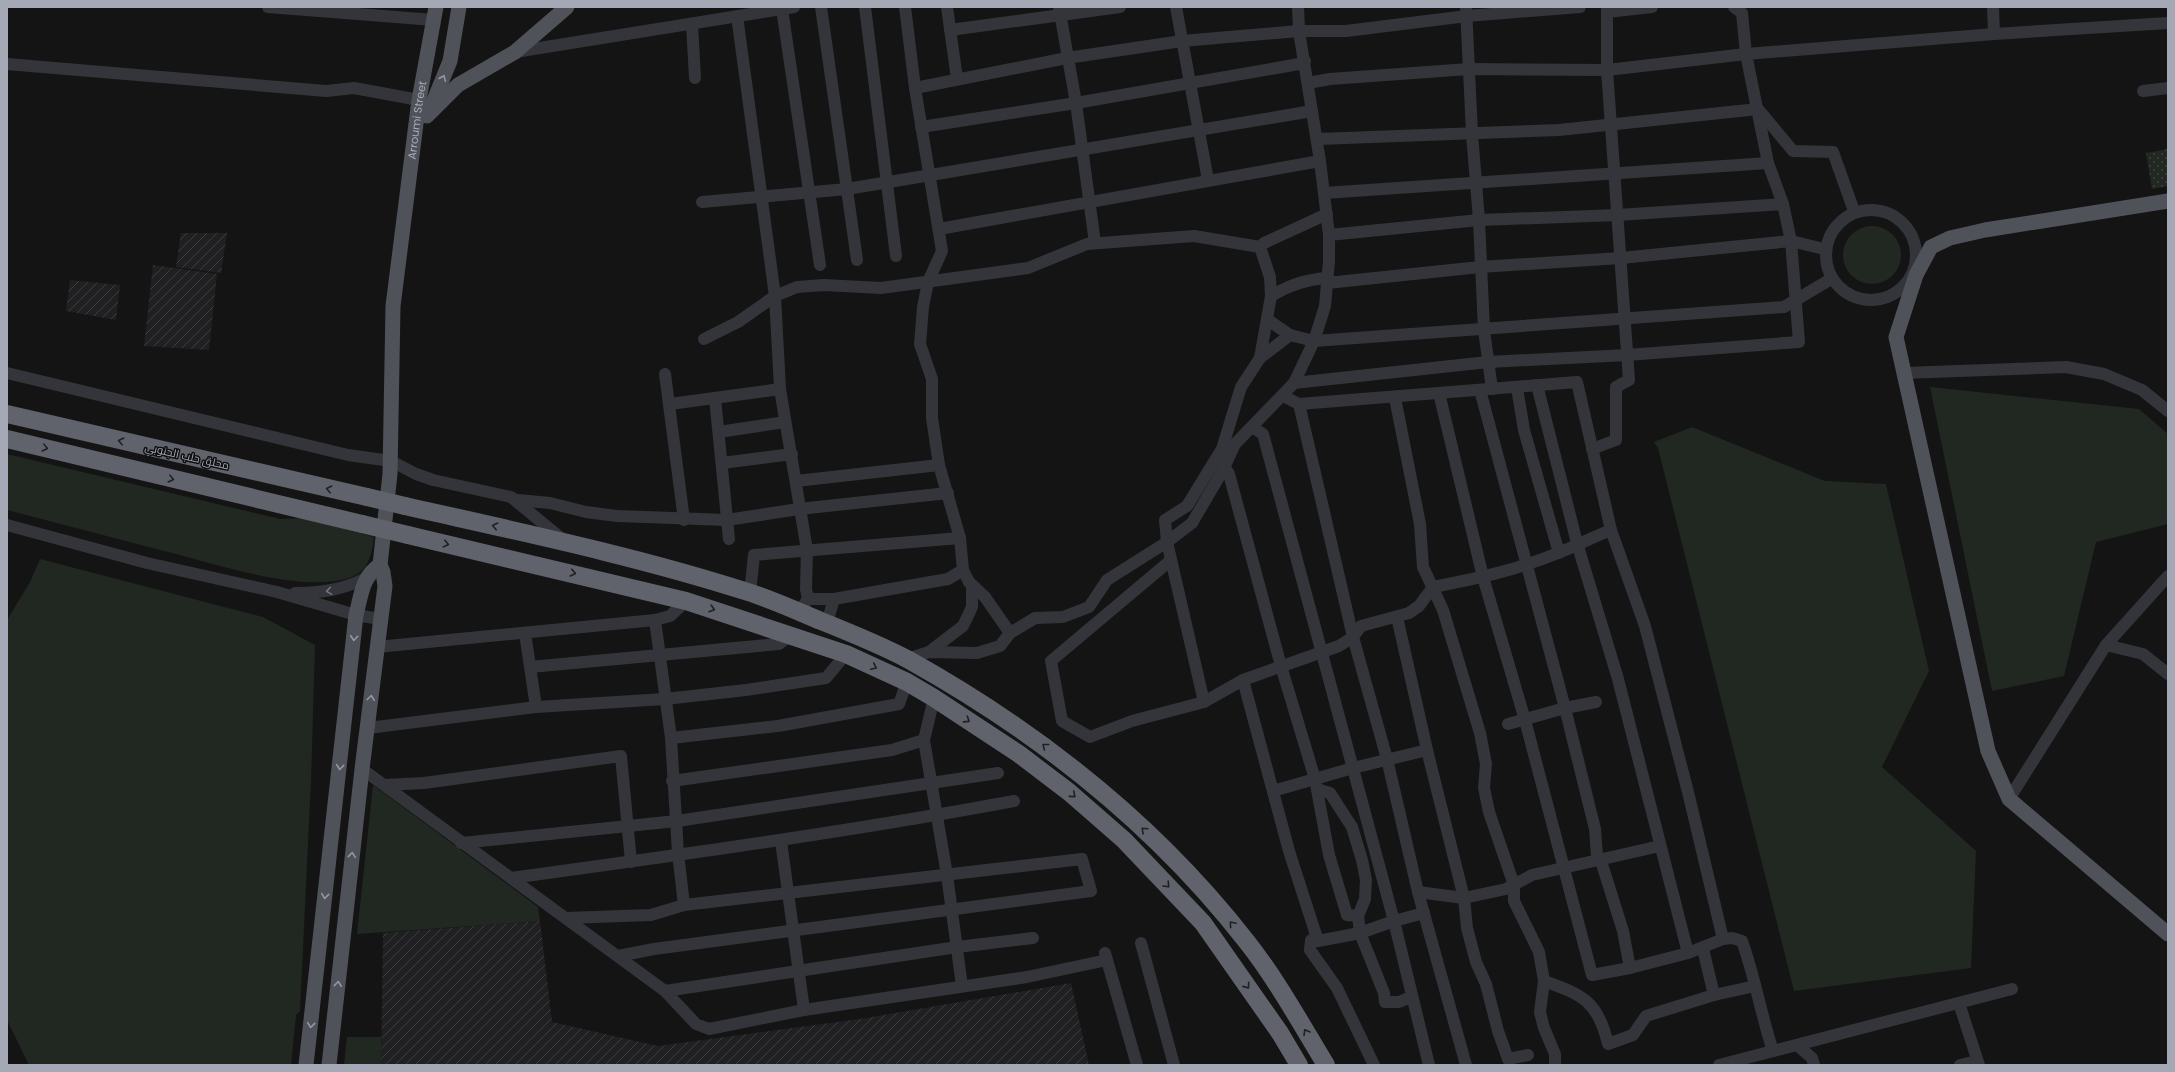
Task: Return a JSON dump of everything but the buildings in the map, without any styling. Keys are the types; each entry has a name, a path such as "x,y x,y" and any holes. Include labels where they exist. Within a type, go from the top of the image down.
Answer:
{"highway":[{"name":"محلق حلب الجنوبي","path":"7,414 574,544 626,557 750,593 804,606 827,624 907,659 1040,741 1103,792 1152,837 1199,885 1248,943 1282,992 1326,1065"},
{"path":"7,439 686,601 791,634 846,654 907,682 934,698 1025,759 1069,792 1124,840 1203,923 1280,1033 1299,1065"}],"main road":[{"name":"Arroumi Street","path":"412,153 450,61 459,7"},
{"path":"427,116 458,85 515,52 567,7"},
{"name":"Arroumi Street","path":"412,153 419,100 435,14"},
{"path":"329,1065 385,580 380,565 391,461 393,306 412,153"},
{"path":"2165,929 2009,799 1988,751 1896,337 1916,275 1931,247 1950,238 1985,230 2168,201"},
{"path":"306,1065 356,615 366,578 373,569 380,565"}],"street":[{"path":"268,7 435,14"},
{"path":"821,7 857,260"},
{"path":"865,7 896,256"},
{"path":"905,7 915,88 942,251 928,282 923,307 920,344 932,379 932,418 939,465 960,538 963,570 972,584 985,597 1010,633"},
{"path":"947,7 957,79"},
{"path":"950,30 1059,12 1120,7"},
{"path":"1176,7 1208,180"},
{"path":"907,659 929,652 977,653 1000,646 1010,633 1035,618 1063,617 1089,607 1107,580 1167,542 1192,523 1224,466 1234,444 1283,396 1294,383 1314,341 1325,306 1328,281 1329,235 1318,139 1299,31 1298,7"},
{"path":"915,88 1067,58 1182,41 1299,31 1346,31 1466,12 1580,7"},
{"path":"1592,449 1616,440 1616,387 1629,380 1623,320 1618,215 1607,70 1607,10 1652,7"},
{"path":"1294,383 1488,362 1627,355 1798,342 1791,241 1783,204 1768,163 1746,54 1742,13 1734,7"},
{"path":"1993,7 1994,34"},
{"path":"515,52 788,8 808,191 820,265"},
{"path":"1059,12 1076,103 1095,243"},
{"path":"1466,12 1472,134 1479,220 1480,267 1484,330 1488,362 1486,389 1525,565 1565,708 1595,829 1597,856 1602,861 1624,931 1630,968"},
{"path":"737,16 763,198 775,296 780,389 807,550 804,606 834,599 948,579 963,570"},
{"path":"1308,83 1330,79 1469,69 1607,70 1746,54 1994,34 2168,23"},
{"path":"692,24 695,78"},
{"path":"921,127 1076,103 1298,64 1305,61"},
{"path":"7,64 326,91 354,88 419,100"},
{"path":"2143,91 2168,88"},
{"path":"1318,139 1559,130 1758,109"},
{"path":"1758,109 1793,151 1834,152 1854,211"},
{"path":"702,202 763,198 808,191 847,189 1312,111"},
{"path":"939,229 1208,180 1320,162"},
{"path":"1324,193 1768,163"},
{"path":"1329,235 1479,220 1618,215 1783,204"},
{"path":"1880,209 1903,221 1916,243 1914,272 1895,295 1872,301 1848,296 1831,279 1824,249 1834,226 1854,211 1880,209"},
{"path":"1260,247 1264,243 1327,214"},
{"path":"704,339 738,322 775,296 797,287 824,285 881,288 1028,268 1087,244 1095,243 1194,236 1260,247"},
{"path":"1271,296 1283,288 1312,279 1328,281 1480,267 1620,258 1791,241 1824,249"},
{"path":"1204,702 1167,542 1165,520 1186,506 1222,449 1242,387 1260,358 1268,320 1271,296 1270,277 1260,247"},
{"path":"1268,320 1290,335 1314,341 1623,320 1784,307 1795,299 1831,279"},
{"path":"1260,358 1290,335"},
{"path":"1904,373 2066,367 2104,374 2142,390 2168,411"},
{"path":"7,373 332,451 391,461 416,474 434,480 504,495 521,503 550,531 574,544"},
{"path":"665,374 684,520"},
{"path":"1283,396 1299,404 1395,398 1577,382 1611,530 1645,626 1688,792 1723,940"},
{"path":"1536,386 1577,543 1618,679 1688,953"},
{"path":"1517,388 1524,430 1558,553"},
{"path":"670,404 780,389"},
{"path":"1439,393 1483,577 1525,720 1592,975 1630,968 1703,949 1723,940 1732,938 1742,940 1755,986 1762,1019 1773,1051"},
{"path":"714,398 719,432 729,539"},
{"path":"1395,398 1420,524 1423,567 1443,610 1480,732 1486,764 1484,788 1488,812 1514,885 1514,902 1539,952 1544,981 1540,1012 1544,1028 1555,1054 1555,1065"},
{"path":"1299,404 1352,638 1387,759 1418,892 1466,1065"},
{"path":"719,432 785,422"},
{"path":"1252,427 1263,434 1320,651 1394,921 1411,997 1429,1065"},
{"path":"722,463 792,454"},
{"path":"796,481 939,465"},
{"path":"1224,466 1229,474 1281,666 1316,784 1329,855 1340,897 1347,915 1358,916"},
{"path":"521,503 550,503 586,512 616,516 684,520 727,520 799,509 948,493"},
{"path":"520,532 526,516 521,503"},
{"path":"7,525 147,563 278,592 356,615 380,619"},
{"path":"1171,560 1050,661 1062,721 1090,737 1132,721 1204,702 1243,680 1320,651 1339,646 1352,638 1361,626 1409,613 1419,606 1433,587 1483,577 1525,565 1558,553 1577,543 1611,530"},
{"path":"750,593 754,555 960,538"},
{"path":"2009,799 2106,645 2168,576"},
{"path":"278,592 318,593 340,590 366,578"},
{"path":"929,652 963,626 972,607 972,584"},
{"path":"827,624 834,599"},
{"path":"377,648 655,620 670,616 686,601"},
{"path":"1397,617 1427,750 1464,898 1467,928 1472,948 1486,984 1498,1031 1508,1059 1528,1055"},
{"path":"655,620 670,738 672,781 677,821 678,853 684,905"},
{"path":"525,633 536,707"},
{"path":"530,667 779,644 791,634"},
{"path":"2106,645 2143,654 2168,674"},
{"path":"368,728 536,707 665,699 746,690 826,678 846,654"},
{"path":"1243,680 1289,851 1318,940 1360,933 1394,921 1424,913"},
{"path":"670,738 778,726 899,704 907,682"},
{"path":"934,698 924,740 947,875 962,986"},
{"path":"1508,724 1565,708 1596,702"},
{"path":"672,781 892,750 924,740"},
{"path":"1274,791 1316,784 1353,768 1427,750"},
{"path":"385,785 424,783 621,756 631,862"},
{"path":"362,769 665,991 696,1024 709,1029 804,1010 1027,977 1106,957 1137,1065"},
{"path":"461,843 677,821 998,773"},
{"path":"1316,784 1330,793 1352,827 1366,880 1366,899 1358,916 1360,933 1384,993 1385,1002 1398,1002 1411,997"},
{"path":"511,878 631,862 678,853 781,841 1014,801"},
{"path":"781,841 804,1010"},
{"path":"1418,892 1464,898 1514,885 1532,875 1602,861 1660,846"},
{"path":"566,918 651,915 684,905 1082,859 1091,891 793,932 654,949 618,956"},
{"path":"1491,892 1514,902"},
{"path":"1317,937 1311,940 1310,950 1337,988 1374,1065"},
{"path":"665,991 957,947 1034,938"},
{"path":"1141,943 1174,1065"},
{"path":"1703,949 1714,995"},
{"path":"1544,981 1576,992 1593,1006 1604,1030 1608,1044 1633,1035 1646,1016 1714,995 1755,986"},
{"path":"1719,1065 2012,990"},
{"path":"1960,1003 1978,1063 1960,1065"},
{"path":"1797,1045 1812,1058 1814,1065"}],"shaded area":[{"path":"2168,149 2168,186 2152,189 2146,153"},
{"path":"1866,226 1878,226 1893,234 1901,249 1901,261 1893,276 1878,284 1866,284 1851,276 1843,261 1843,249 1851,234"},
{"path":"181,233 227,233 221,273 176,267"},
{"path":"153,265 217,274 209,350 144,346"},
{"path":"70,280 120,285 116,320 66,311"},
{"path":"1930,387 2139,409 2168,434 2168,524 2096,542 2064,676 1992,691"},
{"path":"1692,427 1825,481 1886,484 1929,671 1882,767 1976,851 1971,968 1794,991 1658,448 1654,442"},
{"path":"7,454 280,519 306,518 374,537 372,550 368,562 361,572 349,578 329,582 283,580 234,569 7,510"},
{"path":"40,559 263,617 315,645 311,781 300,1011 296,1015 291,1065 29,1065 7,1020 7,620 30,582"},
{"path":"373,785 538,907 540,921 357,934"},
{"path":"540,921 552,1022 658,1046 860,1019 1071,983 1089,1065 381,1065 383,933"},
{"path":"347,1037 381,1037 381,1065 344,1065"}]}
